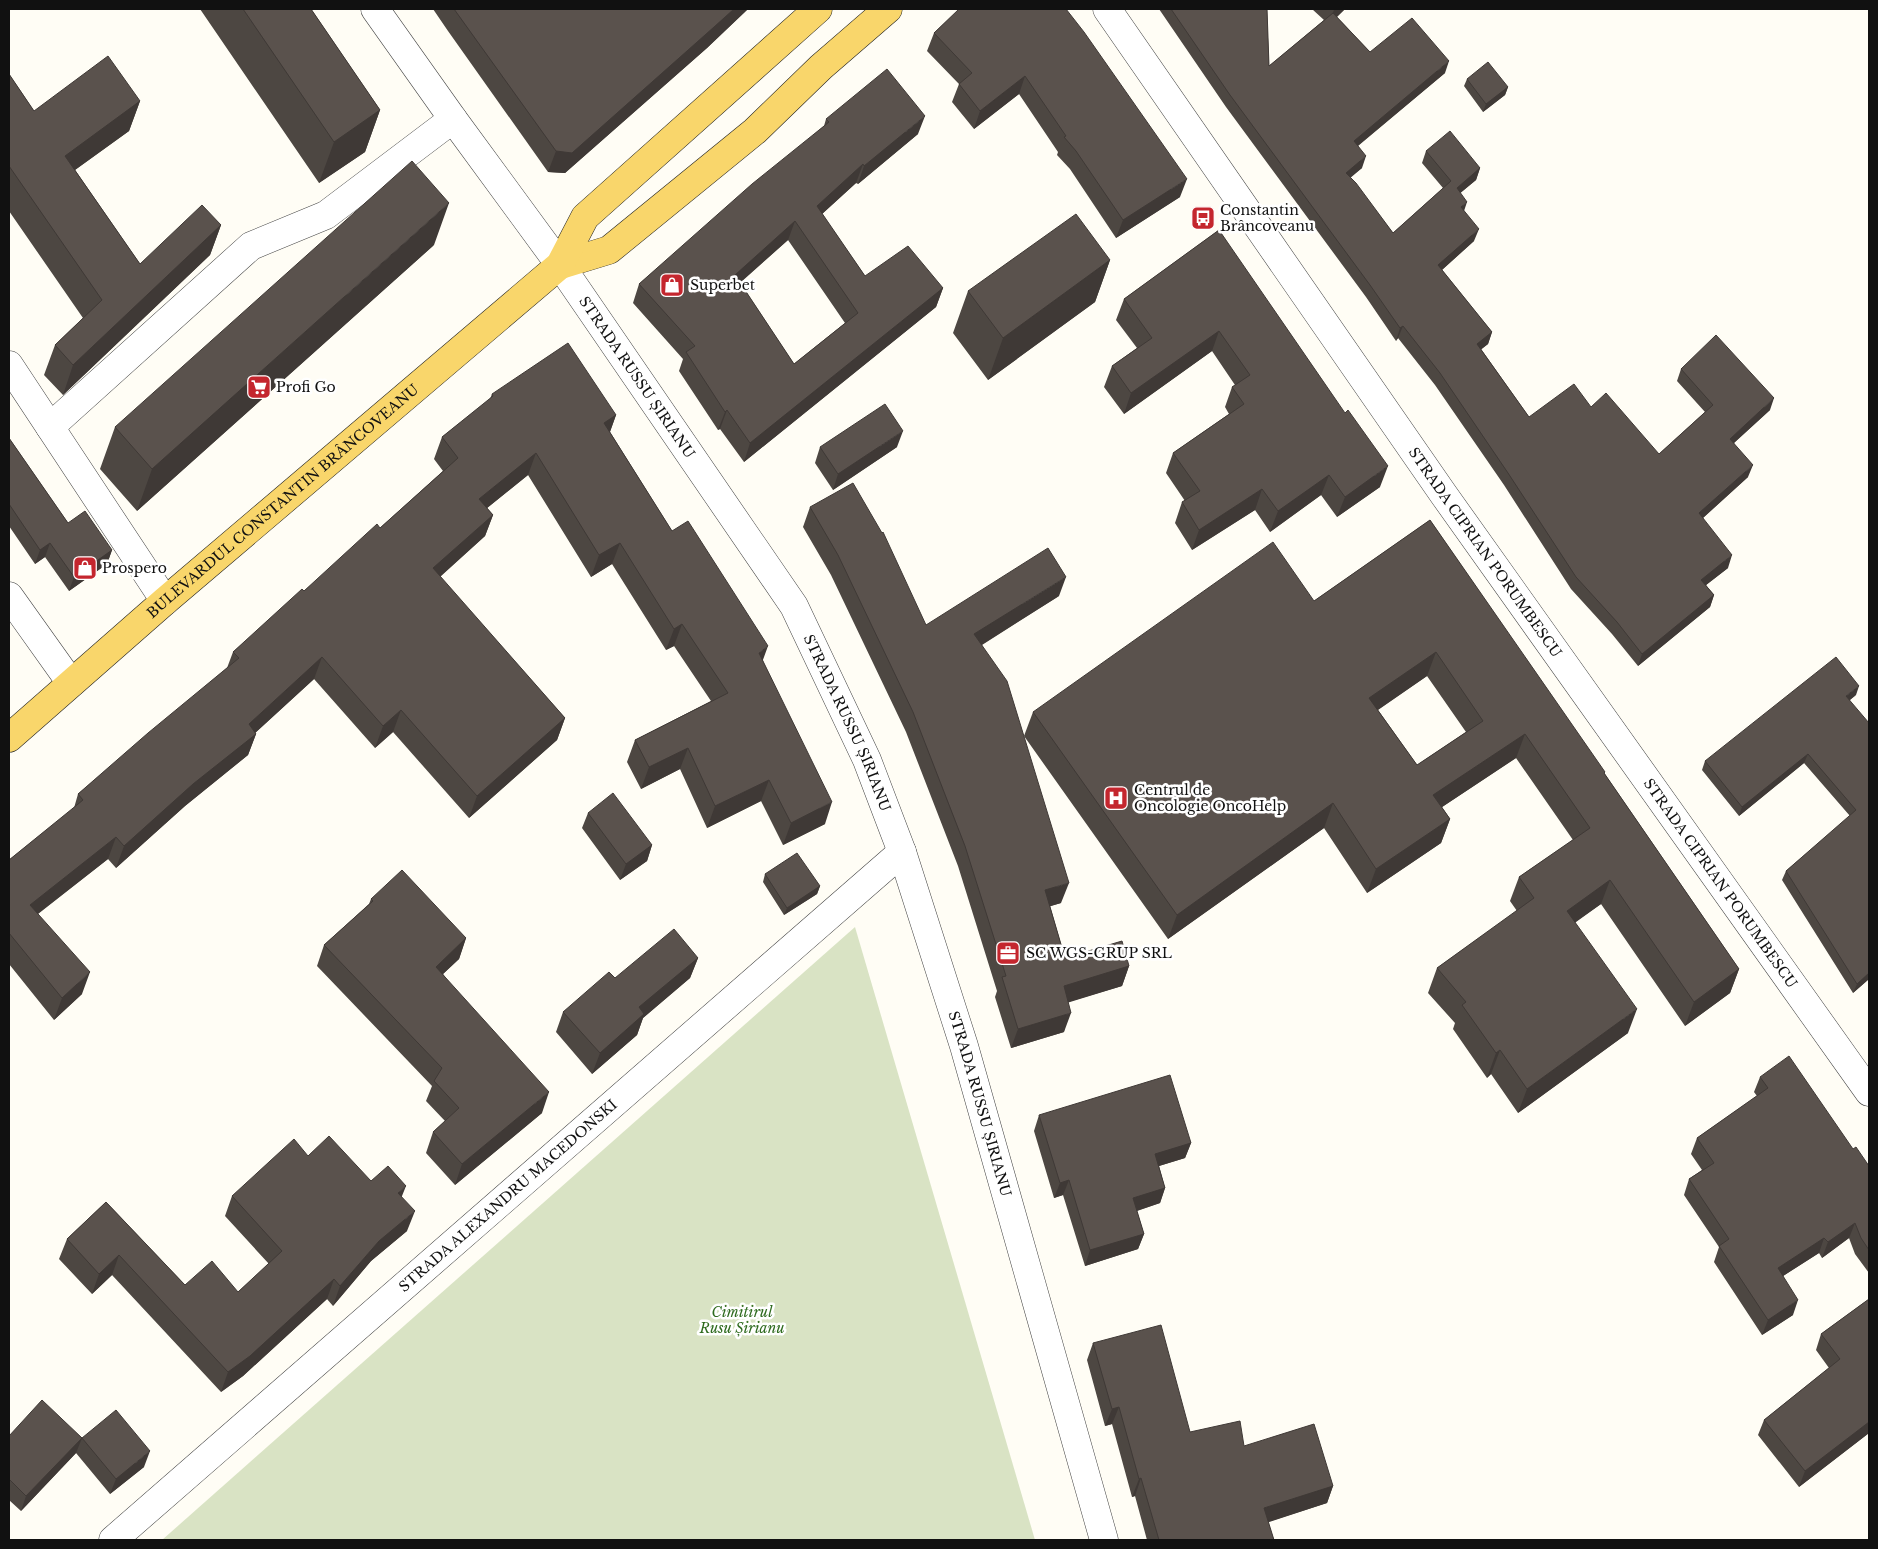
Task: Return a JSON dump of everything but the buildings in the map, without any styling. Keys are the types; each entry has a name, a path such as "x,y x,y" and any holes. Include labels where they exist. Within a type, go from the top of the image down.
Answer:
{"main road":[{"name":"BULEVARDUL CONSTANTIN BRÂNCOVEANU","path":"9,738 165,601 560,264 585,217 818,9"},
{"name":"BULEVARDUL CONSTANTIN BRÂNCOVEANU","path":"560,264 609,250 756,131 821,67 888,9"}],"street":[{"name":"STRADA RUSSU ȘIRIANU","path":"376,9 453,119 560,264 794,606 867,760 902,852 964,1046 1104,1540"},
{"name":"STRADA CIPRIAN PORUMBESCU","path":"1107,9 1438,487 1869,1092"},
{"path":"50,427 251,246 326,215 453,119"},
{"path":"9,365 165,601"},
{"path":"9,596 71,683"},
{"name":"STRADA ALEXANDRU MACEDONSKI","path":"114,1540 902,852"}],"green space":[{"name":"Cimitirul Rusu Șirianu","path":"855,927 1035,1540 162,1540"}],"place":[{"name":"Constantin Brâncoveanu","path":"1203,218"},
{"name":"Superbet","path":"672,285"},
{"name":"Profi Go","path":"259,387"},
{"name":"Prospero","path":"85,568"},
{"name":"Centrul de Oncologie OncoHelp","path":"1116,798"},
{"name":"SC WGS-GRUP SRL","path":"1008,953"}]}
